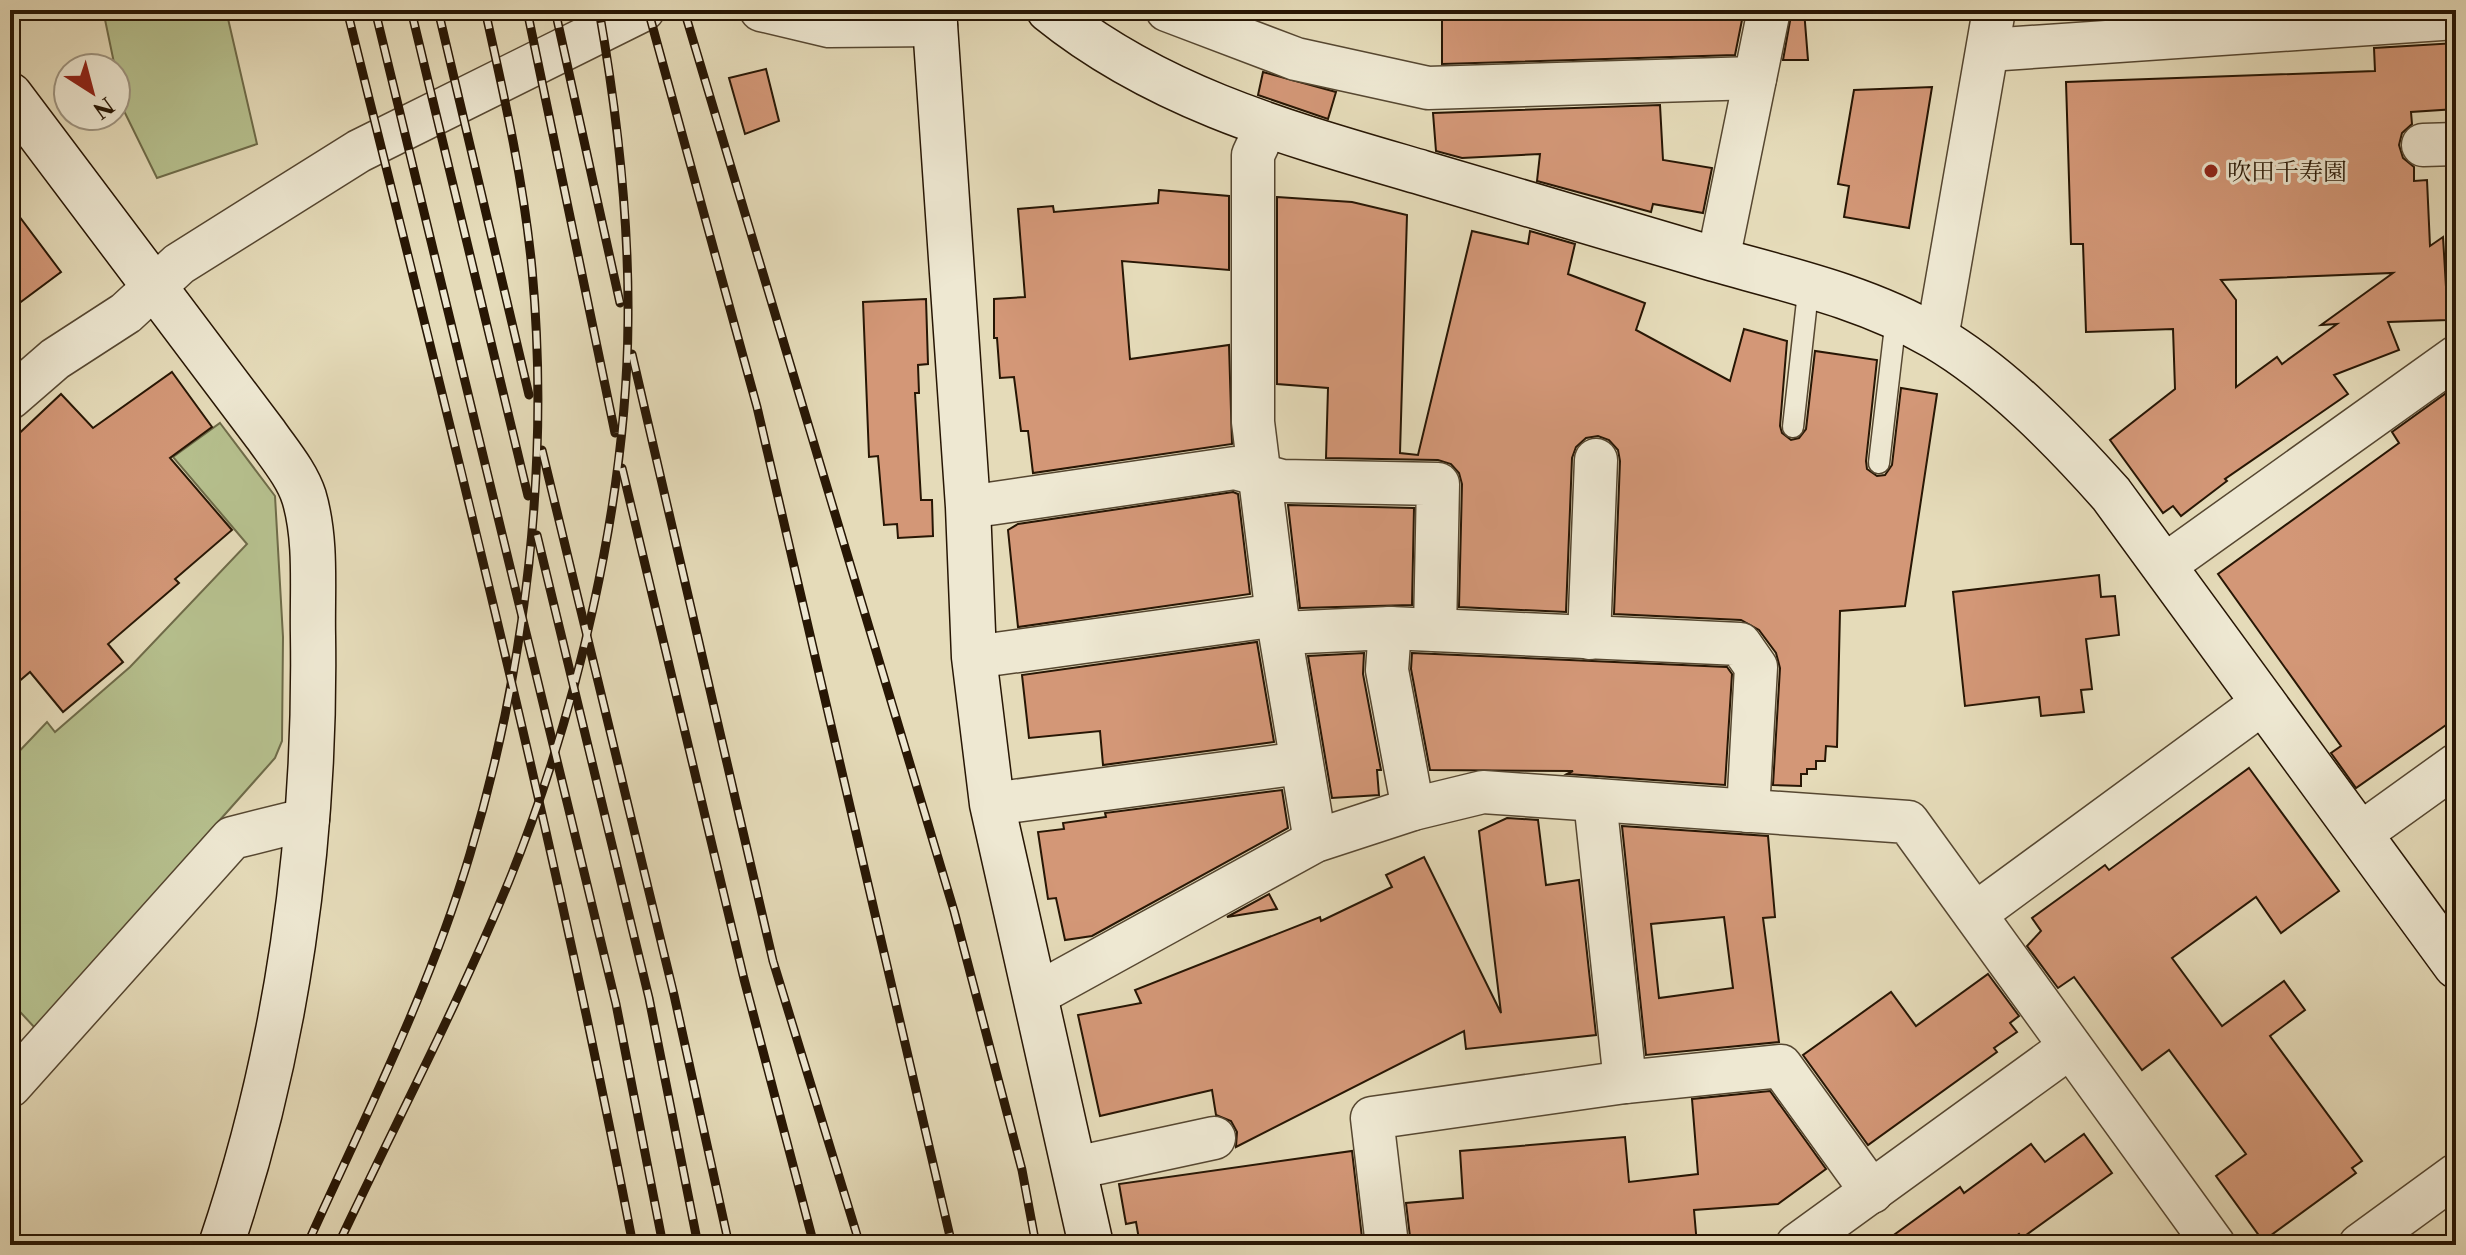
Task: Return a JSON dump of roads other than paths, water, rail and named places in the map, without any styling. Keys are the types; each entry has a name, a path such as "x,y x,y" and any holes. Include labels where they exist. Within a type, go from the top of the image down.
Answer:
{"street":[{"path":"10,398 55,359 126,313 179,264 359,151 643,10"},
{"path":"761,10 829,26 935,18 968,507 974,657 992,804 1091,1245"},
{"path":"1049,10 1084,38 1170,88 1266,127 1718,260 1809,283 1937,338 2016,398 2065,443 2111,494 2456,966"},
{"path":"1167,10 1296,59 1428,88 1755,78"},
{"path":"1718,260 1769,10"},
{"path":"1937,338 1994,10"},
{"path":"1988,50 2456,18"},
{"path":"10,95 266,435 303,495 311,537 313,636 308,819 275,1041 248,1158 221,1245"},
{"path":"1266,127 1253,155 1253,422 1279,624 1315,841"},
{"path":"2165,565 2456,357"},
{"path":"1589,638 1596,460"},
{"path":"968,507 1235,468 1282,481 1438,484 1435,630"},
{"path":"974,657 1279,624 1740,644 1756,667 1748,811"},
{"path":"1390,628 1387,670 1413,809"},
{"path":"1975,914 2264,702"},
{"path":"992,804 1301,763"},
{"path":"2360,834 2456,765"},
{"path":"1037,994 1315,841 1413,809 1483,792 1908,822 2214,1245"},
{"path":"1595,800 1625,1082"},
{"path":"10,1086 232,838 308,819"},
{"path":"1797,1245 2070,1047"},
{"path":"1387,1245 1372,1118 1625,1082 1781,1066 1872,1192"},
{"path":"1075,1168 1214,1138"},
{"path":"2360,1245 2456,1175"}],"lane":[{"path":"1793,427 1809,283"},
{"path":"1879,463 1896,318"}],"railway":[{"path":"347,10 534,780 633,1245"},
{"path":"375,10 616,1004 663,1245"},
{"path":"411,10 528,496"},
{"path":"438,10 529,395"},
{"path":"307,1245 395,1052 454,904 489,783 519,638 535,491 537,343 524,204 485,10"},
{"path":"527,10 615,433"},
{"path":"555,10 620,303"},
{"path":"338,1245 448,1019 509,881 556,748 594,605 619,460 628,320 621,164 599,10"},
{"path":"648,10 757,407 952,1245"},
{"path":"684,10 954,911 1022,1170 1036,1245"},
{"path":"632,354 773,961 860,1245"},
{"path":"542,450 674,995 729,1245"},
{"path":"622,468 744,979 814,1245"},
{"path":"537,535 649,998 698,1245"}],"place":[{"name":"吹田千寿園","path":"2211,171"}]}
